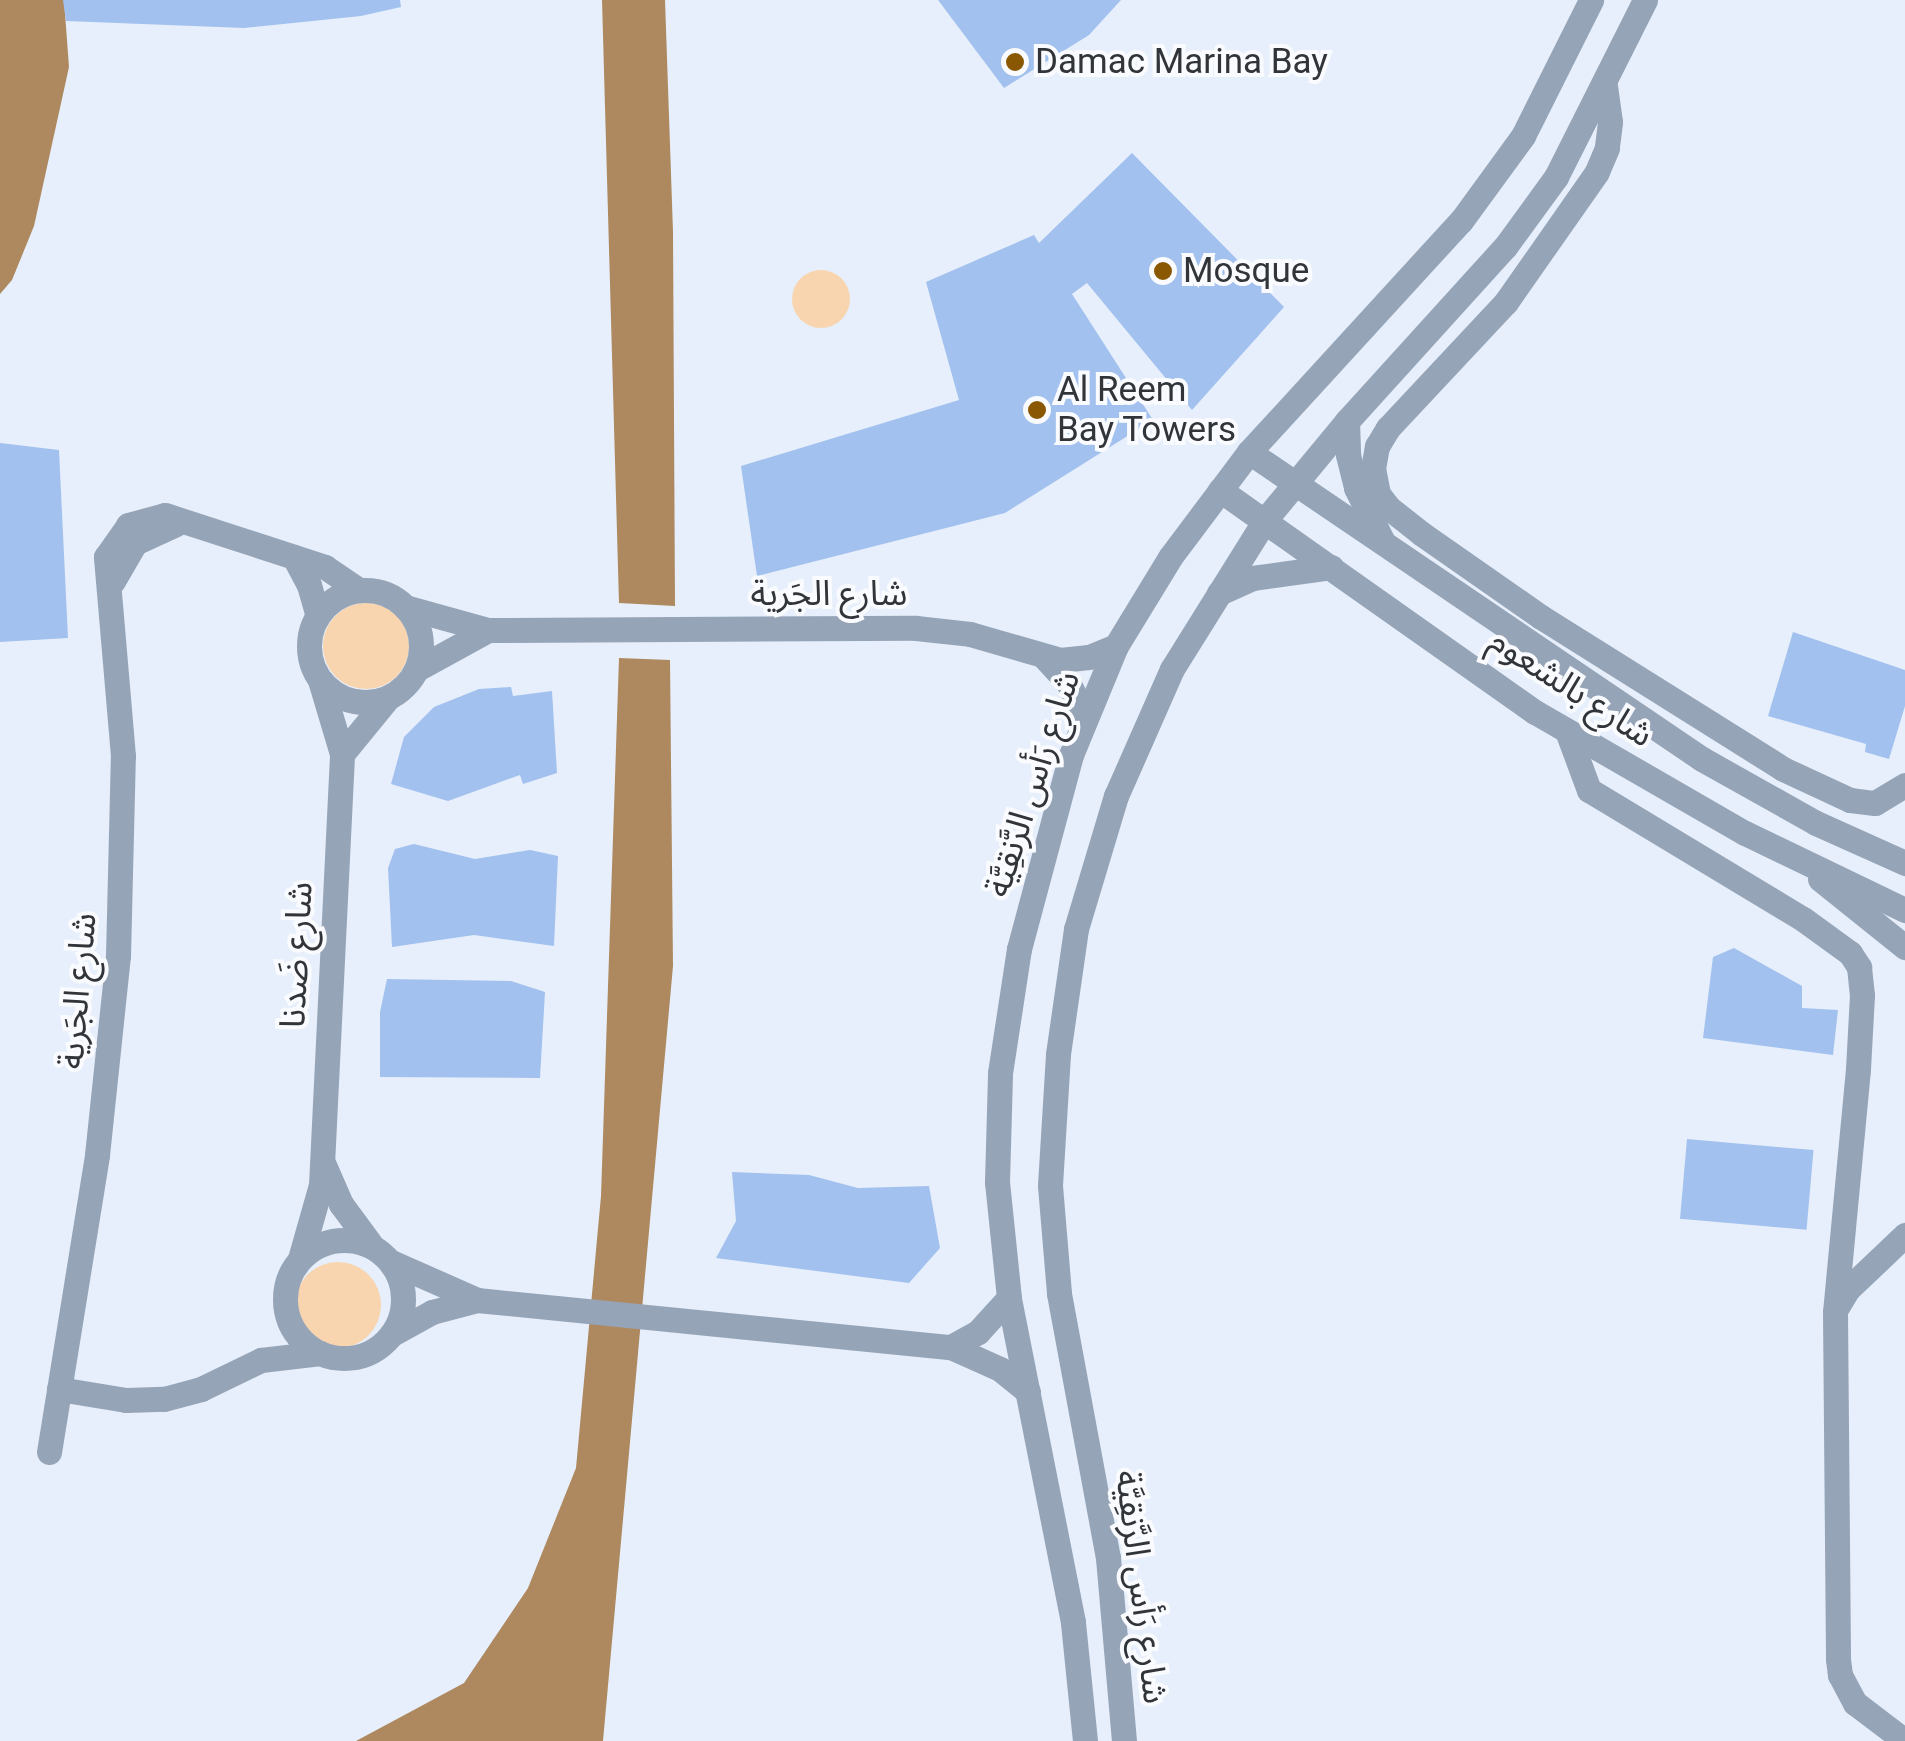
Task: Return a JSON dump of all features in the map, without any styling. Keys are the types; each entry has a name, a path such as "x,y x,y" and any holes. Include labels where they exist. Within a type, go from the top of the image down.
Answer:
{"street":[{"name":"شارع رَأس الرَّنقِيَّة","path":"1085,1741 1073,1622 1008,1298 996,1182 1000,1074 1019,950 1084,715 1116,646 1171,556 1220,490 1249,452 1461,222 1523,136 1591,0"},
{"name":"شارع رَأس الرَّنقِيَّة","path":"1124,1741 1108,1558 1059,1293 1050,1185 1058,1054 1076,929 1116,796 1172,669 1265,520 1293,484 1506,247 1556,178 1645,0"},
{"path":"1605,85 1610,122 1607,148 1596,172 1506,302 1388,428 1378,446 1375,482 1389,508 1437,544 1541,616 1784,769 1850,800 1875,803 1905,785"},
{"path":"1347,421 1348,455 1356,488 1385,547"},
{"name":"شارع بالشعوم","path":"1249,452 1385,547 1744,783 1905,863"},
{"name":"شارع بالشعوم","path":"1220,490 1568,731 1806,865 1905,910"},
{"name":"شارع الجَرية","path":"49,1452 104,1106 118,956 123,756 111,596 118,567 135,543 160,528 190,523 325,566 359,590"},
{"path":"294,557 309,585 318,616"},
{"path":"1219,593 1252,578 1331,566"},
{"path":"342,754 417,669 419,630 405,607 392,597 359,590 329,603 318,616 309,648 320,680 330,690 358,702 387,699"},
{"name":"شارع الجَرية","path":"405,607 488,630 943,630 996,640 1046,658 1074,660 1116,646"},
{"name":"شارع الجَرية","path":"417,669 488,630"},
{"path":"1046,658 1069,684 1084,715"},
{"name":"شارع ضَدنا","path":"300,1258 317,1209 322,1160 342,754 320,680"},
{"path":"1568,731 1589,790 1850,953 1859,968 1862,996 1842,1129 1834,1312 1840,1675 1855,1703 1905,1740"},
{"path":"1744,783 1784,769"},
{"path":"1876,851 1905,844"},
{"path":"1806,865 1848,905 1905,947"},
{"name":"شارع ضَدنا","path":"322,1160 341,1204 383,1255"},
{"path":"1834,1312 1848,1289 1905,1234"},
{"path":"321,1353 297,1335 286,1306 286,1290 300,1258 329,1241 346,1239 477,1300 951,1347 1000,1369 1028,1392"},
{"path":"383,1255 403,1294 402,1312 392,1334"},
{"path":"951,1347 990,1322 1008,1298"},
{"path":"59,1388 126,1400 164,1399 200,1389 242,1366 281,1356 321,1353 355,1357 372,1352 392,1334 432,1312 477,1300"},
{"path":"242,1366 268,1339 286,1306"}],"shaded area":[{"path":"0,0 64,0 69,67 34,226 12,280 0,294"},
{"path":"602,0 665,0 673,232 675,606 619,603"},
{"path":"821,270 841,279 850,299 841,319 821,328 801,319 792,299 801,279"},
{"path":"358,603 374,603 397,615 406,629 406,663 397,677 374,689 358,689 342,682 330,670 323,654 323,638 330,622 342,610"},
{"path":"619,658 670,660 673,966 603,1741 356,1741 464,1683 528,1588 576,1468 601,1196"},
{"path":"330,1262 346,1262 369,1274 378,1288 378,1322 369,1336 346,1348 330,1348 314,1341 302,1329 295,1313 295,1297 302,1281 314,1269"}],"building":[{"path":"63,0 400,0 401,7 361,16 244,28 66,21"},
{"name":"Damac Marina Bay","path":"938,0 1121,0 1089,35 1004,88"},
{"name":"Al Reem Bay Towers","path":"1132,153 1284,307 1192,410 1087,283 1072,294 1153,420 1005,513 757,576 741,466 959,400 926,282 1034,235 1039,243"},
{"path":"0,443 59,450 68,638 0,642"},
{"path":"1793,632 1905,670 1905,706 1889,759 1865,752 1866,744 1768,716"},
{"path":"511,687 513,696 552,691 557,773 523,784 520,775 448,801 391,784 404,737 434,707 479,689"},
{"path":"414,844 475,859 530,850 558,856 554,946 474,935 392,947 388,868 395,849"},
{"path":"1734,948 1802,986 1802,1008 1838,1010 1833,1055 1703,1038 1713,957"},
{"path":"387,979 511,981 545,992 540,1078 380,1077 380,1012"},
{"path":"1687,1139 1814,1150 1807,1230 1680,1219"},
{"path":"732,1172 809,1175 858,1188 929,1186 940,1248 909,1283 716,1258 736,1221"}],"place":[{"name":"Damac Marina Bay","path":"1015,62"},
{"name":"Mosque","path":"1163,271"},
{"name":"Al Reem Bay Towers","path":"1037,410"}]}
